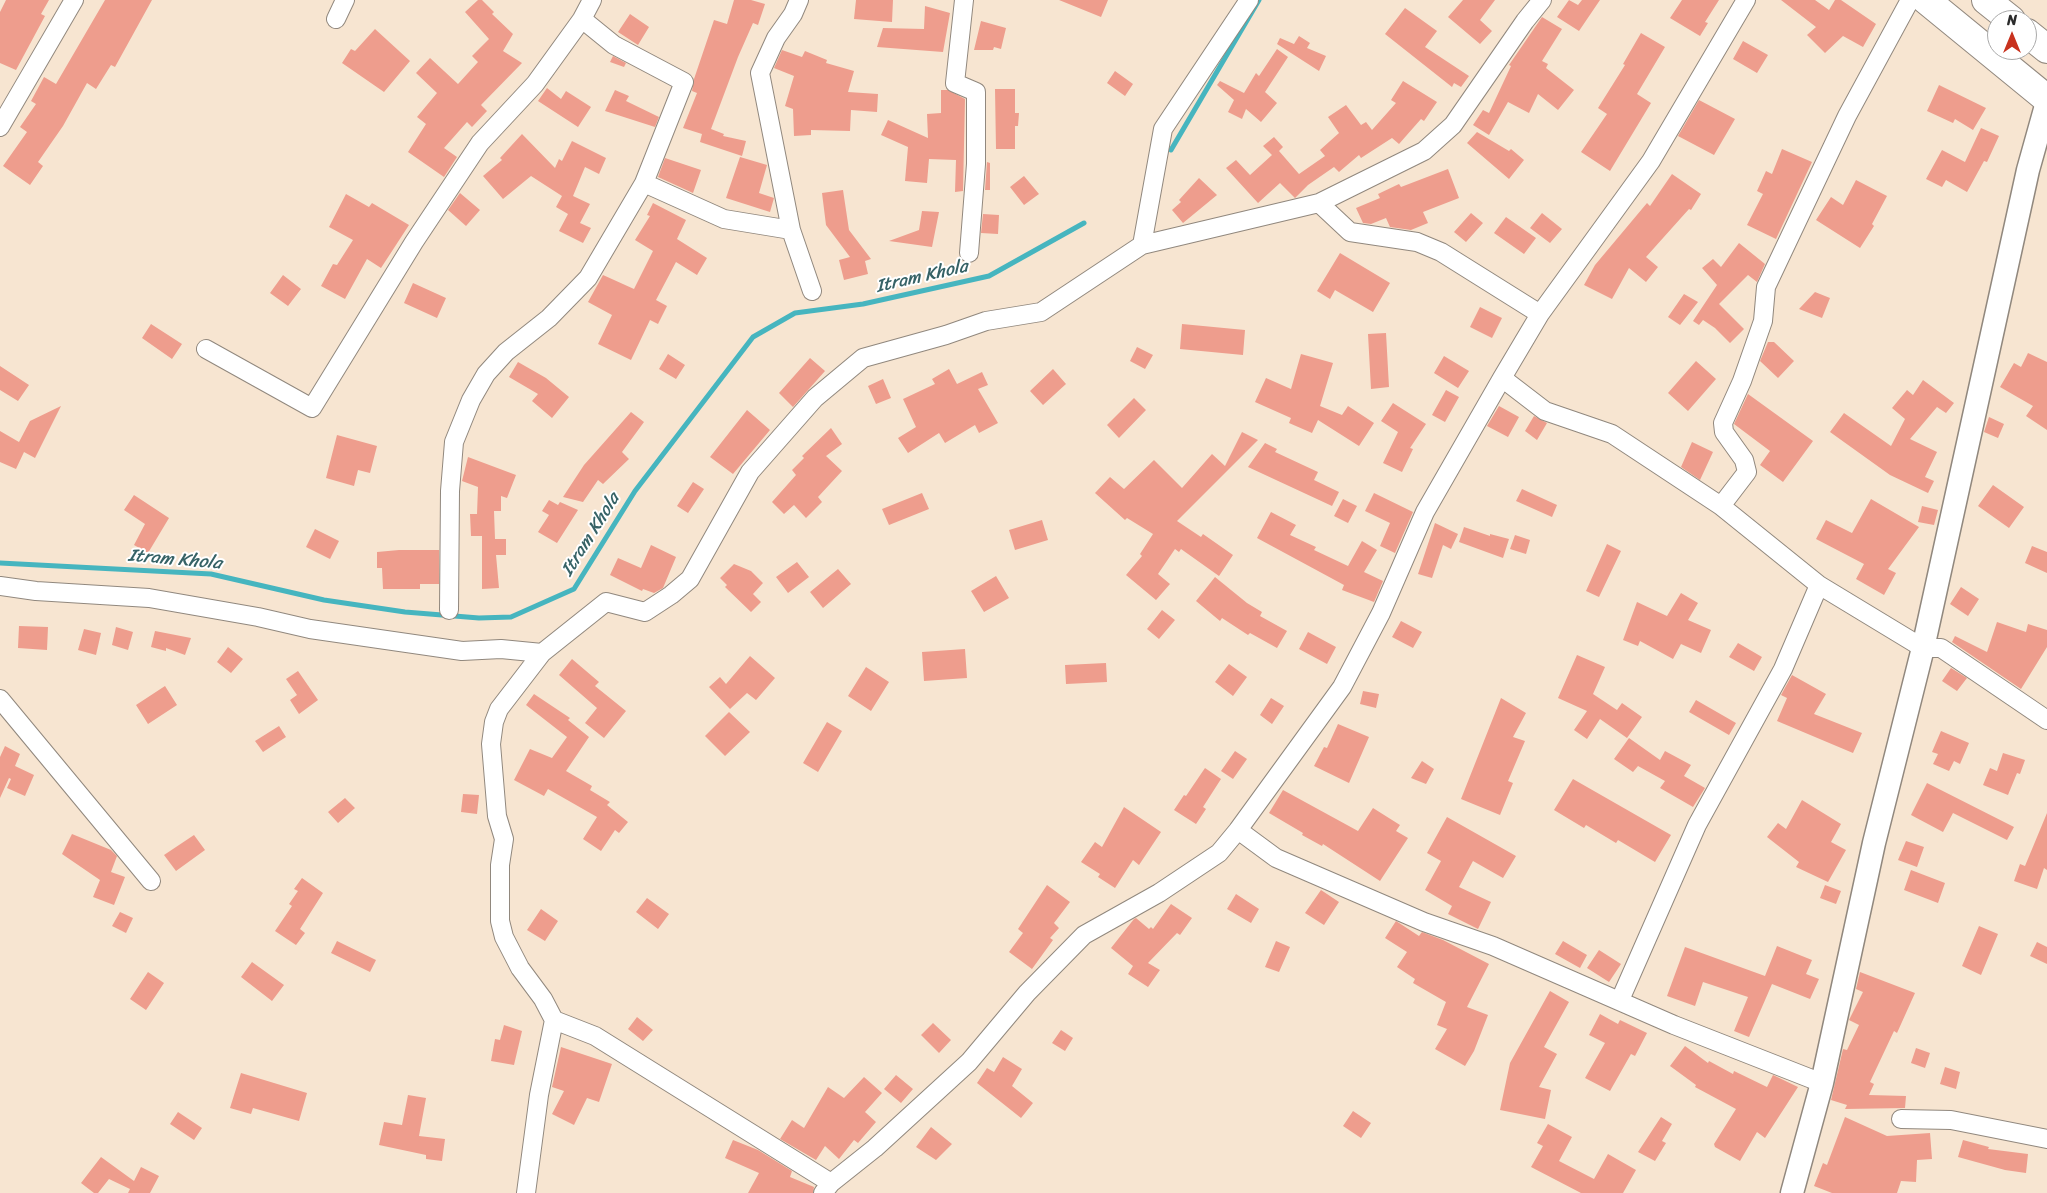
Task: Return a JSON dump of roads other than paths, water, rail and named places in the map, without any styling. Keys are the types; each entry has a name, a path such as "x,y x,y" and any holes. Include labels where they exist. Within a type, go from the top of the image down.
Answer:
{"main road":[{"path":"1926,0 2047,100"},
{"path":"1986,0 1998,10"}],"street":[{"path":"0,127 74,0"},
{"path":"336,19 345,0"},
{"path":"206,349 312,408 414,242 480,143 534,84 582,18 592,0"},
{"path":"799,0 793,14 776,38 760,73 791,230 812,291"},
{"path":"964,0 955,83 976,92 976,164 969,253"},
{"path":"1142,245 1163,129 1250,0"},
{"path":"526,1193 539,1095 554,1020 543,999 520,968 504,937 500,921 500,865 504,839 497,816 491,744 494,722 499,709 542,653 606,602 645,612 672,595 690,579 750,472 815,398 863,358 946,335 986,321 1041,312 1142,245 1319,203 1424,151 1453,125 1525,20 1542,0"},
{"path":"554,1020 595,1036 827,1188 970,1062 1027,993 1084,935 1159,893 1219,853 1238,830 1342,687 1381,613 1425,512 1502,378 1540,314 1651,161 1746,0"},
{"path":"1721,506 1746,472 1744,460 1724,432 1723,423 1742,381 1763,321 1766,287 1847,116 1910,0"},
{"path":"449,610 450,491 454,442 471,400 486,374 506,352 549,318 588,278 644,183 684,82 614,45 582,18"},
{"path":"1792,1193 1822,1083 1874,843 1923,648 2028,170 2047,100"},
{"path":"644,183 724,219 791,230"},
{"path":"1319,203 1350,232 1417,242 1441,252 1540,314"},
{"path":"1502,378 1546,411 1612,434 1721,506 1818,585 1923,648 1941,648 2047,720"},
{"path":"1620,1000 1697,825 1783,669 1818,585"},
{"path":"0,586 36,591 149,598 258,616 318,630 462,651 501,649 542,653"},
{"path":"0,699 151,881"},
{"path":"1238,830 1276,858 1424,922 1492,946 1674,1024 1822,1083"},
{"path":"1901,1119 1951,1120 2047,1139"}],"waterway":[{"name":"Itram Khola","path":"1171,150 1259,0"},
{"name":"Itram Khola","path":"0,563 211,574 324,600 405,612 479,618 511,617 574,589 635,491 753,337 795,313 863,304 989,276 1084,223"}]}
